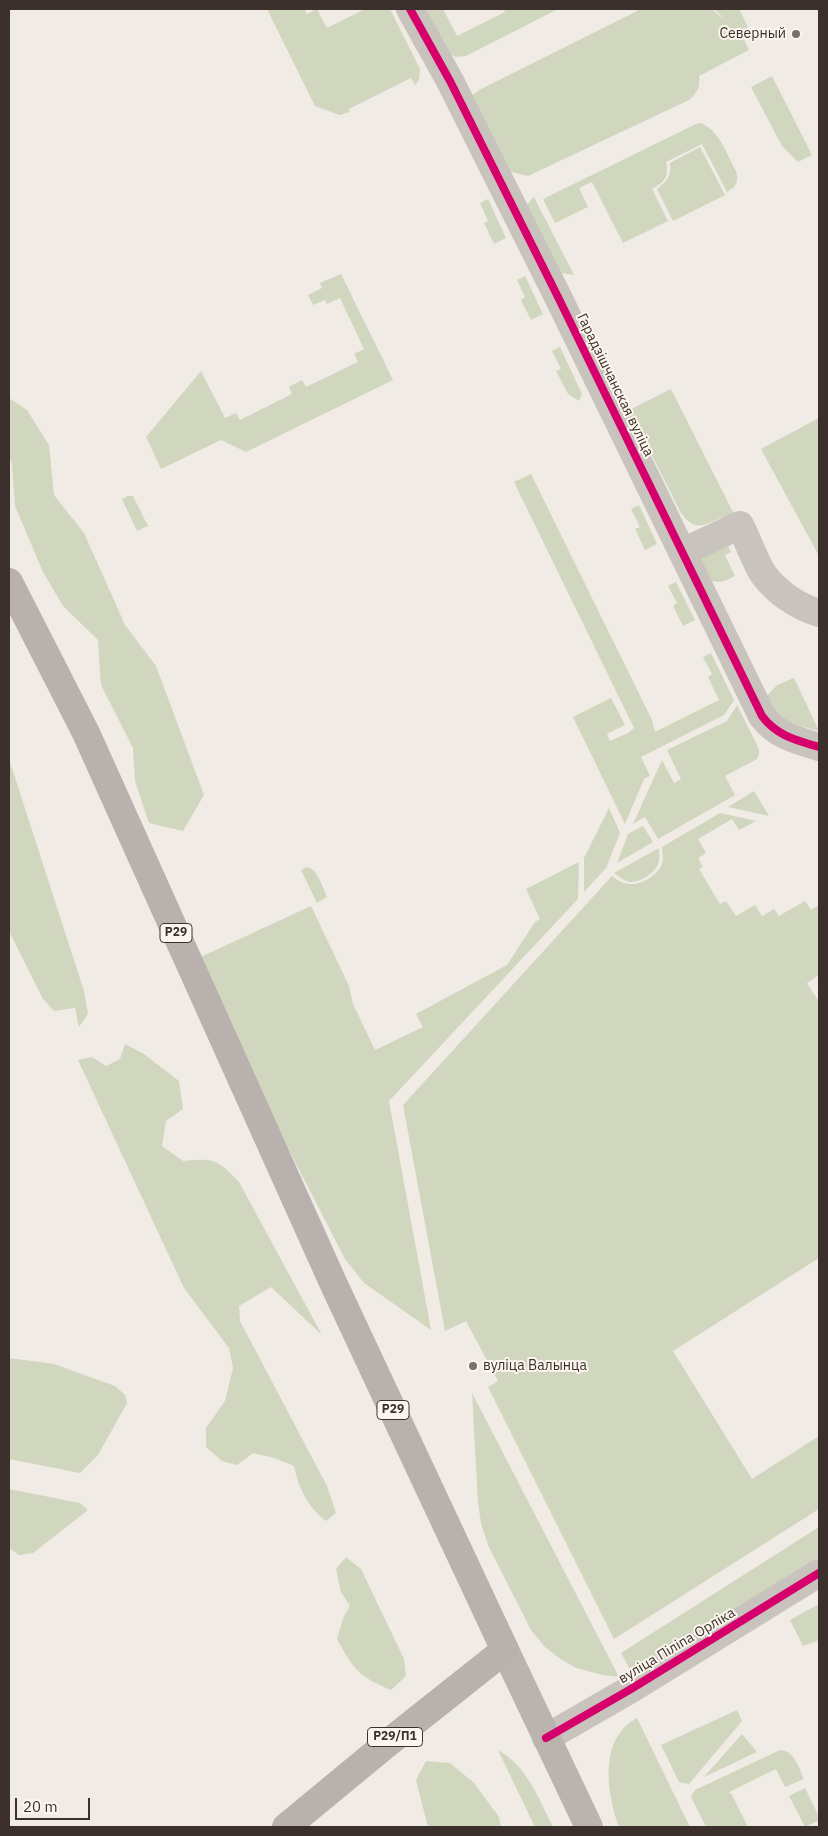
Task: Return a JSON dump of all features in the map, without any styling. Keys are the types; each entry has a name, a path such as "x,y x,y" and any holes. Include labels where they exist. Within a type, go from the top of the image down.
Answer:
{"main road":[{"name":"Р29","path":"9,582 86,733 339,1296 589,1827"},
{"name":"Р29/П1","path":"286,1827 505,1650"}],"street":[{"name":"Гарадзішчанская вуліца","path":"410,9 450,81 762,716 770,726 781,734 819,747"},
{"path":"683,552 740,525 764,575 792,601 819,613"},
{"name":"вуліца Піліпа Орліка","path":"546,1738 631,1689 819,1573"}],"green space":[{"path":"267,9 304,9 307,14 317,9 327,28 365,9 390,9 420,69 419,80 415,85 411,78 349,109 350,112 339,115 315,106"},
{"path":"426,9 443,9 457,36 505,12 504,9 558,9 466,56 455,57 446,51"},
{"path":"641,9 711,9 727,21 714,9 739,9 748,27 740,32 749,50 699,76 698,90 689,100 528,176 512,172 505,166 471,103 473,95 479,90"},
{"path":"772,76 812,155 798,162 782,146 751,87"},
{"path":"701,123 718,137 736,171 737,181 730,190 727,192 702,144 666,162 667,172 665,178 652,189 668,221 623,243 592,182 579,188 588,207 555,223 543,199"},
{"path":"700,147 725,195 673,221 657,189 668,178 670,163"},
{"path":"534,197 574,275 557,270 526,209"},
{"path":"488,199 506,238 494,244 484,223 488,221 480,203"},
{"path":"341,274 393,380 246,452 221,440 161,469 146,437 201,371 225,418 236,413 240,420 292,394 289,387 302,380 306,387 358,362 354,354 364,349 340,298 327,304 325,300 313,305 308,295 322,288 320,283"},
{"path":"525,276 543,314 531,320 521,300 525,297 517,280"},
{"path":"560,347 582,394 579,401 568,394 556,371 561,369 552,351"},
{"path":"671,389 736,518 727,523 723,517 700,526 686,519 681,513 629,410"},
{"path":"9,398 27,410 49,445 54,495 84,533 125,625 156,666 204,795 183,831 149,823 135,781 133,748 101,685 98,640 63,606 43,572 15,506 12,464 9,455"},
{"path":"819,418 819,556 761,449"},
{"path":"531,474 652,720 655,732 719,700 708,677 712,674 703,657 711,653 734,700 724,715 641,757 650,776 644,779 625,824 573,717 611,698 625,725 607,734 610,741 628,733 634,728 514,482"},
{"path":"133,496 148,526 137,531 122,499"},
{"path":"639,505 657,544 645,550 635,529 640,527 631,509"},
{"path":"725,539 731,552 725,555 735,576 723,581 710,581 698,558"},
{"path":"676,582 695,620 683,626 673,606 677,603 668,586"},
{"path":"794,678 819,731 777,720 767,696 777,685"},
{"path":"737,705 759,749 759,755 757,759 725,776 735,795 658,839 645,817 633,824 662,760 674,783 681,779 667,750 727,721"},
{"path":"9,759 84,991 88,1014 79,1027 75,1008 54,1011 43,999 9,931"},
{"path":"754,791 769,816 728,807"},
{"path":"609,808 620,833 606,868 584,892 584,858"},
{"path":"720,813 756,821 739,830 732,819 698,839 706,853 698,858 703,867 699,869 720,904 726,901 736,916 755,905 762,916 774,909 779,916 805,901 811,910 819,905 819,975 807,983 819,1002 819,1258 673,1351 752,1479 819,1436 819,1509 614,1639 488,1387 498,1381 466,1321 445,1331 403,1105 612,876 628,884 636,884 646,880 660,869 663,859 662,847"},
{"path":"643,826 653,842 617,863 628,834"},
{"path":"659,848 658,864 653,872 645,878 629,882 614,873"},
{"path":"579,862 578,899 389,1101 431,1330 364,1283 345,1259 192,961 311,906 349,986 353,1004 375,1050 423,1027 416,1014 507,965 535,922 540,919 526,889"},
{"path":"307,867 311,868 317,875 327,897 317,903 301,870"},
{"path":"125,1044 144,1054 179,1081 183,1109 166,1121 162,1146 183,1161 209,1160 220,1164 239,1182 322,1335 271,1287 239,1306 240,1321 327,1486 336,1513 326,1521 309,1503 298,1482 294,1466 274,1458 253,1453 237,1465 222,1461 206,1447 206,1428 225,1401 233,1368 229,1348 184,1288 78,1060 92,1057 106,1066 120,1059"},
{"path":"9,1358 54,1364 115,1386 125,1395 127,1403 98,1455 80,1473 9,1459"},
{"path":"472,1393 619,1677 576,1668 545,1647 531,1630 488,1545 481,1523 478,1502"},
{"path":"9,1489 80,1503 88,1510 33,1553 19,1555 9,1548"},
{"path":"819,1527 819,1557 632,1673 621,1653"},
{"path":"346,1557 361,1569 404,1659 406,1676 391,1690 358,1671 337,1639 344,1616 350,1606 341,1592 336,1569"},
{"path":"819,1604 819,1640 803,1646 790,1620"},
{"path":"737,1710 742,1721 689,1784 679,1782 661,1745"},
{"path":"637,1718 690,1827 619,1827 611,1799 609,1783 611,1753 616,1739 625,1727"},
{"path":"742,1734 757,1752 704,1777"},
{"path":"498,1750 517,1765 524,1774 553,1827 535,1827"},
{"path":"780,1750 792,1756 804,1779 785,1787 776,1769 729,1792 748,1827 706,1827 691,1797 695,1790"},
{"path":"426,1761 450,1763 474,1783 499,1817 501,1827 428,1827 416,1780"},
{"path":"805,1788 819,1820 805,1827 789,1796"}],"cycle path":[{"path":"410,9 450,81 558,297 762,716 781,733 819,747"},
{"path":"546,1738 631,1689 819,1573"}],"place":[{"name":"Северный","path":"796,34"},
{"name":"вуліца Валынца","path":"473,1366"}]}
